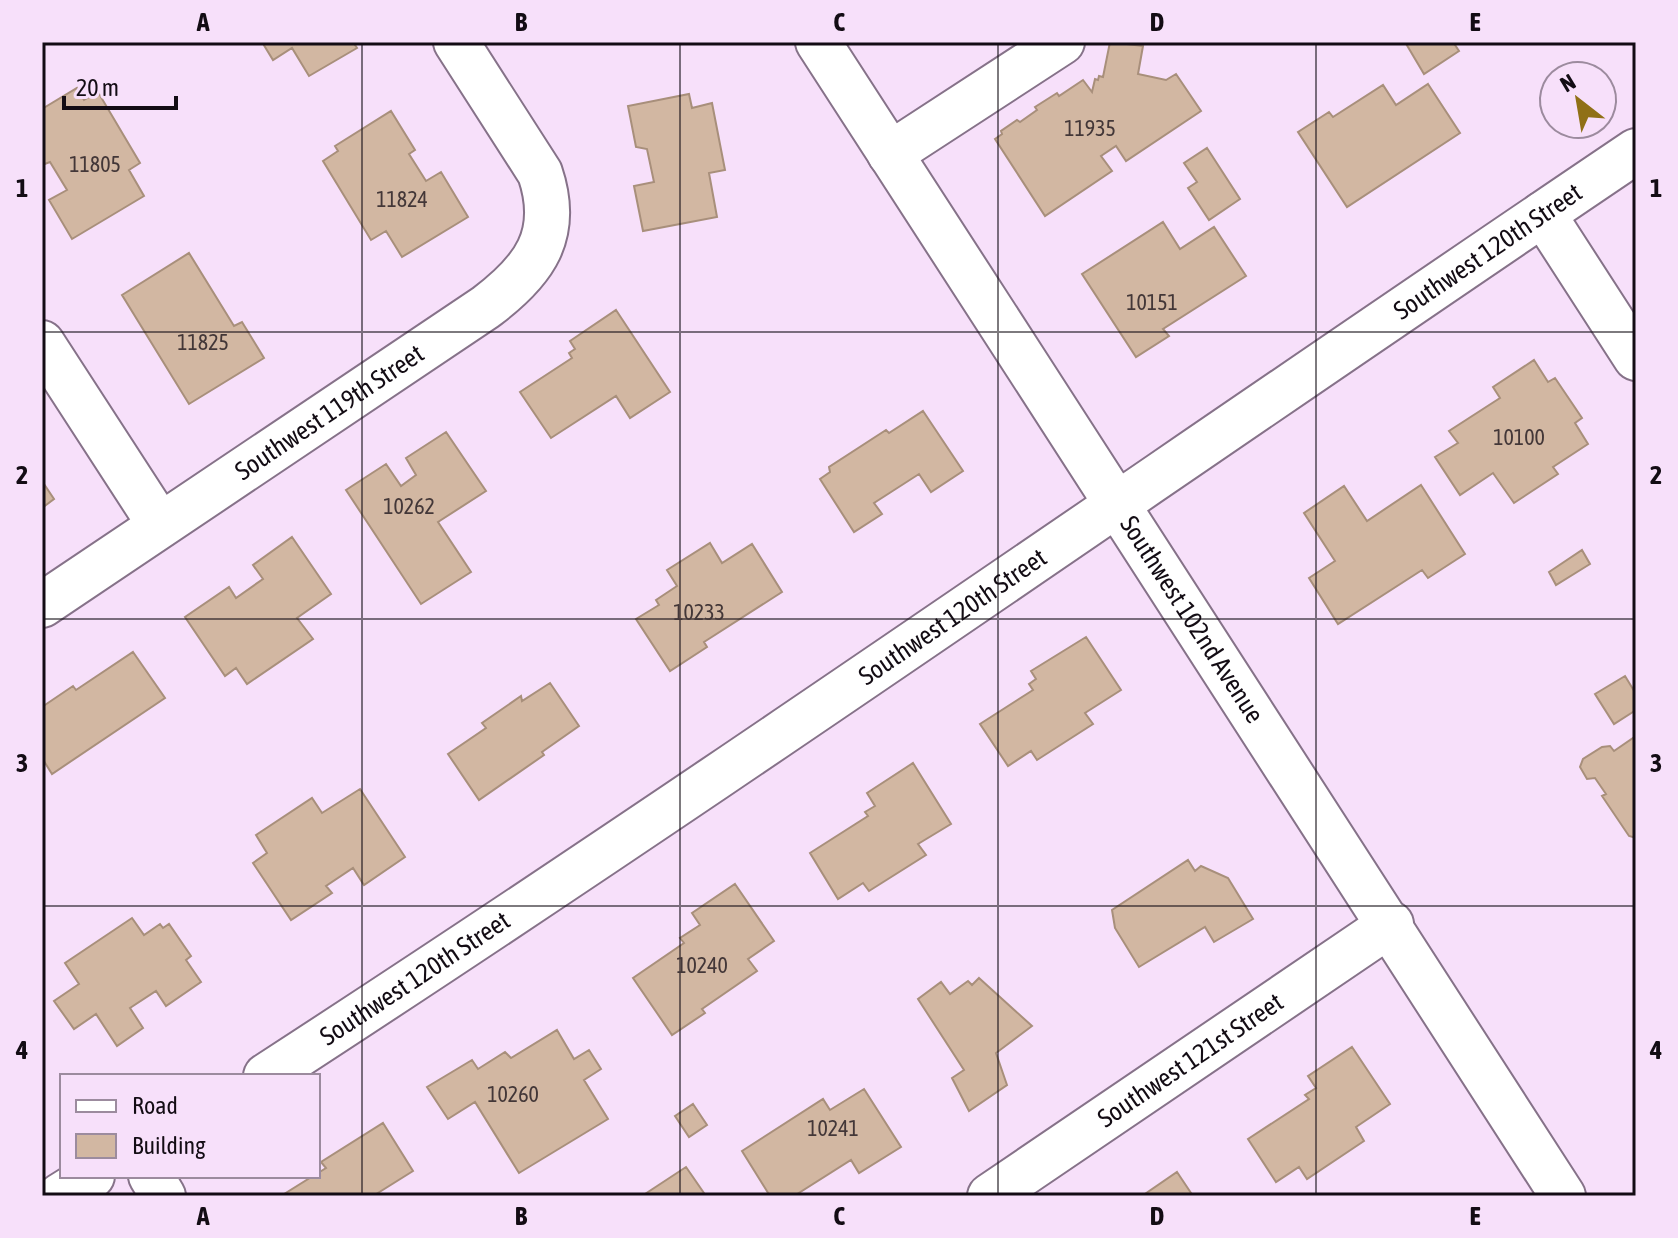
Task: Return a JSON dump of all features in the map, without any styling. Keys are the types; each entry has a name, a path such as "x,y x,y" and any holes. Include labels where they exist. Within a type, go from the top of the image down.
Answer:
{"street":[{"name":"Southwest 119th Street","path":"42,605 486,307 534,262 545,237 545,188 540,173 456,42"},
{"name":"Southwest 102nd Avenue","path":"818,42 1115,505 1391,924 1563,1196"},
{"path":"890,154 1062,42"},
{"name":"Southwest 120th Street","path":"269,1074 386,998 1636,151"},
{"path":"1543,214 1636,358"},
{"path":"42,343 160,525"},
{"name":"Southwest 121st Street","path":"990,1196 1391,924"},
{"path":"60,1196 89,1178"},
{"path":"152,1178 163,1196"}],"building":[{"path":"262,42 353,42 357,48 309,76 292,48 273,60"},
{"path":"1110,42 1143,46 1138,74 1166,80 1176,74 1201,111 1126,161 1116,146 1101,156 1112,171 1045,216 995,139 1002,134 1001,131 1037,110 1035,107 1083,80 1092,92 1095,79 1103,77"},
{"path":"1405,42 1453,42 1459,51 1424,74"},
{"path":"1428,84 1460,133 1347,207 1298,132 1329,112 1333,117 1383,85 1396,105"},
{"path":"77,88 84,100 98,92 140,163 129,170 144,196 72,239 49,200 67,190 50,162 42,165 42,109"},
{"path":"689,94 692,108 712,103 725,170 709,173 717,217 643,231 634,186 654,182 647,149 636,147 628,106"},
{"path":"391,111 415,150 409,154 426,181 441,172 468,217 402,257 386,231 371,240 323,161 338,151 335,146"},
{"path":"1207,148 1240,199 1209,220 1188,188 1197,182 1184,163"},
{"path":"1163,222 1180,249 1214,227 1246,276 1163,329 1169,336 1136,357 1082,274"},
{"path":"189,253 234,326 242,322 264,358 189,404 122,295"},
{"path":"616,310 670,392 630,418 616,396 551,438 520,392 572,358 569,353 575,349 570,341"},
{"path":"1534,360 1548,382 1555,378 1582,418 1575,423 1588,444 1553,467 1558,474 1514,503 1493,473 1460,495 1435,457 1458,443 1449,431 1500,398 1493,387"},
{"path":"923,411 963,471 931,492 919,474 874,503 882,514 854,532 820,479 830,472 829,467 886,430 889,433"},
{"path":"446,432 486,491 438,522 471,572 421,604 346,490 386,464 401,486 416,475 406,458"},
{"path":"42,481 54,499 42,508"},
{"path":"1421,485 1465,554 1428,578 1422,570 1338,624 1309,578 1335,561 1304,513 1344,486 1367,521"},
{"path":"292,537 331,594 297,618 313,639 247,684 236,668 225,676 185,617 229,587 236,598 263,579 253,565"},
{"path":"710,543 722,563 752,544 782,592 704,642 707,647 670,671 636,619 659,605 656,600 677,586 667,570"},
{"path":"1582,550 1590,564 1556,585 1549,572"},
{"path":"1086,637 1121,690 1085,713 1093,724 1037,760 1031,751 1008,766 980,724 1033,690 1029,684 1036,679 1031,671"},
{"path":"133,652 165,698 52,774 42,758 42,707 73,686 76,690"},
{"path":"1625,676 1636,694 1636,710 1614,724 1595,694"},
{"path":"550,683 579,726 542,752 544,755 479,800 448,754 486,728 482,723 521,696 522,701"},
{"path":"1636,736 1636,838 1629,836 1602,796 1606,794 1595,778 1587,779 1580,767 1583,759 1602,747 1610,746 1614,751"},
{"path":"913,763 951,824 918,844 926,855 869,891 863,883 838,899 810,853 868,816 865,812 875,806 867,793"},
{"path":"360,789 405,857 364,885 353,868 326,886 332,893 291,920 253,863 267,853 256,835 312,798 322,813"},
{"path":"1188,860 1195,871 1201,866 1228,878 1253,919 1214,942 1205,927 1139,967 1115,928 1112,910"},
{"path":"735,884 774,941 748,959 757,971 702,1009 705,1013 672,1035 633,978 684,943 680,938 700,925 692,913"},
{"path":"132,918 144,935 160,924 163,928 169,924 191,956 186,960 201,982 166,1006 156,991 130,1008 143,1028 117,1046 96,1014 74,1029 54,1001 79,984 65,963"},
{"path":"979,978 1032,1026 996,1053 1007,1085 969,1111 952,1078 964,1070 918,999 941,982 950,994 968,981 972,985"},
{"path":"557,1030 574,1059 589,1050 601,1069 584,1080 608,1119 519,1173 475,1102 448,1119 427,1087 472,1060 478,1069 505,1052 511,1058"},
{"path":"1352,1047 1390,1104 1356,1127 1364,1141 1307,1179 1299,1167 1276,1182 1248,1139 1309,1099 1305,1095 1316,1088 1308,1076"},
{"path":"864,1089 901,1147 859,1173 851,1160 794,1196 770,1196 742,1151 823,1099 830,1110"},
{"path":"693,1104 707,1125 689,1137 675,1116"},
{"path":"383,1123 413,1171 373,1196 281,1196 310,1178 320,1178 320,1172 326,1168 321,1162"},
{"path":"686,1167 706,1196 642,1196"},
{"path":"1177,1172 1193,1196 1142,1196"}]}
